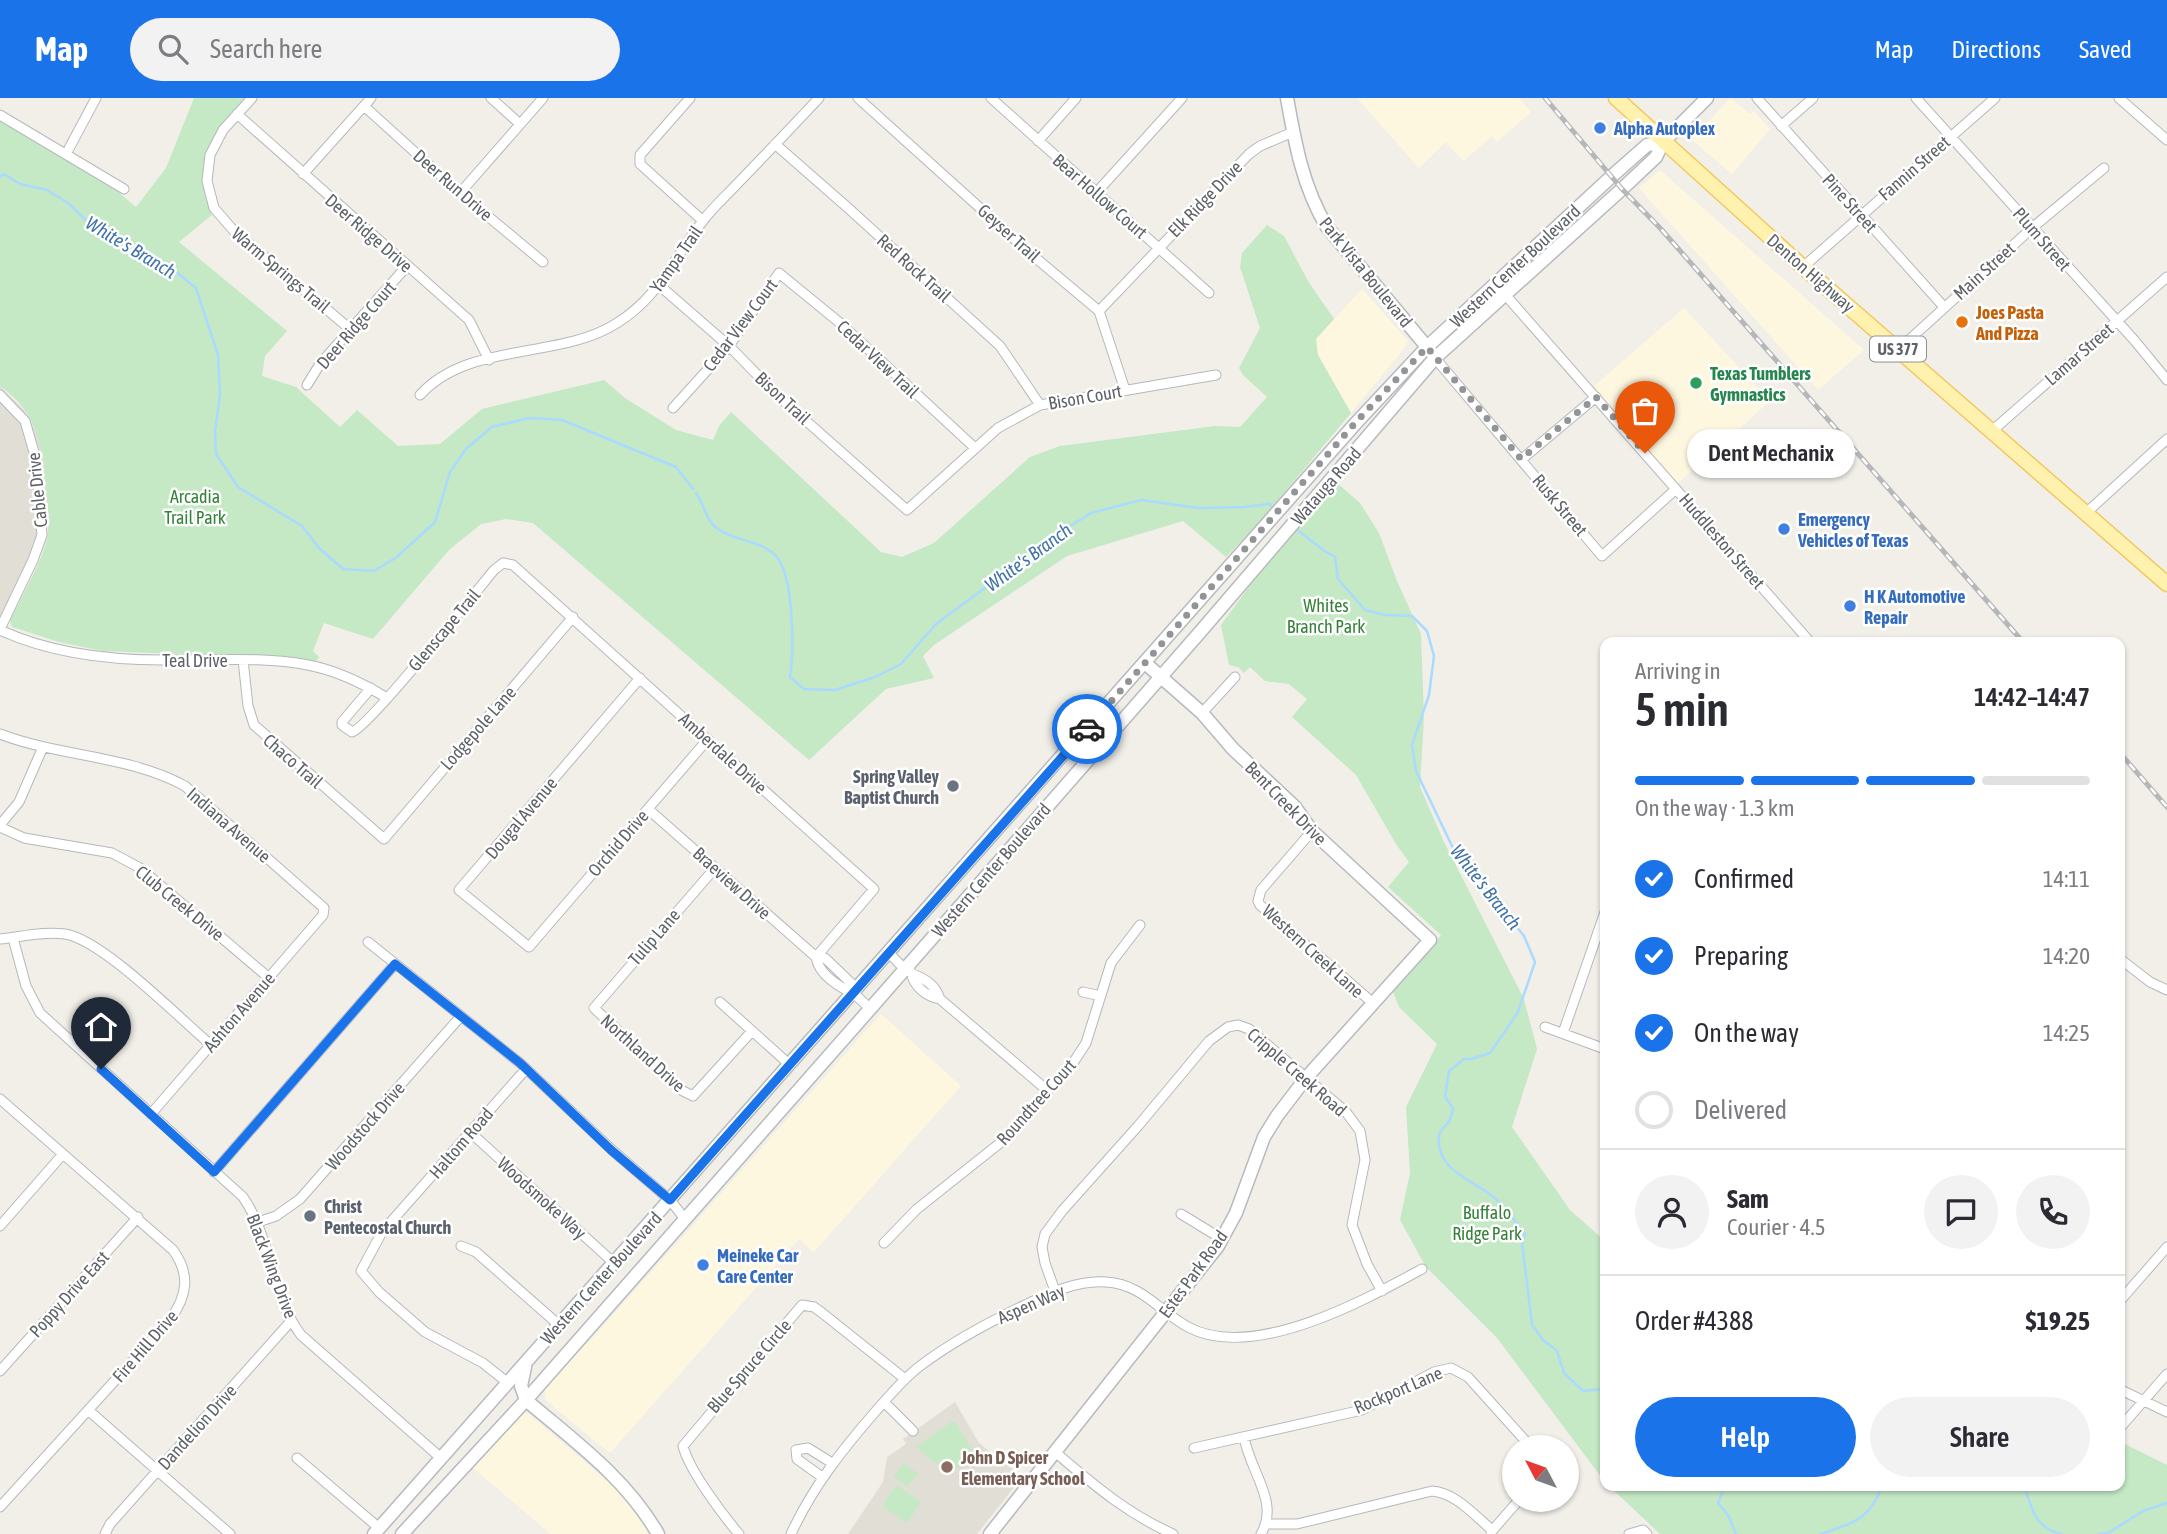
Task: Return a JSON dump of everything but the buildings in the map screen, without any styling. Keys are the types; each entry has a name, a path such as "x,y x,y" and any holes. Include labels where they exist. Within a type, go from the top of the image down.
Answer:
{"main road":[{"name":"Park Vista Boulevard","path":"1287,98 1293,132 1313,204 1327,227 1435,358"},
{"name":"Denton Highway","path":"1616,98 1804,267 2167,584"},
{"name":"Watauga Road","path":"1161,677 1435,358 1654,158 1663,142 1707,98"},
{"name":"Western Center Boulevard","path":"376,1531 1186,618 1356,422 1427,347 1495,283 1647,145 1663,142"},
{"path":"1186,618 1201,631"},
{"name":"Bent Creek Drive","path":"1145,663 1202,713 1233,749 1296,807 1312,831 1430,940"},
{"name":"Western Center Boulevard","path":"402,1534 526,1400 870,1009 908,970 1161,677"},
{"name":"Estes Park Road","path":"990,1534 1223,1239 1236,1213 1264,1137 1306,1078 1430,940"},
{"path":"526,1363 521,1386 526,1400 625,1487 644,1510 658,1534"},
{"path":"491,1402 507,1398 526,1400"},
{"path":"437,1497 441,1482 441,1458 456,1461 474,1456"}],"street":[{"path":"66,154 96,98"},
{"name":"Warm Springs Trail","path":"252,98 215,142 210,155 207,181 209,195 215,208 234,232 350,329"},
{"path":"491,98 520,124"},
{"path":"460,192 543,98"},
{"path":"690,98 640,155 640,164 702,221"},
{"name":"Yampa Trail","path":"420,395 431,384 445,376 489,360 598,333 635,311 660,286 702,221 819,98"},
{"name":"Geyser Trail","path":"858,98 1031,254 1099,311"},
{"name":"Bear Hollow Court","path":"991,98 1209,293"},
{"path":"1038,141 1076,98"},
{"path":"1096,193 1182,98"},
{"name":"Pine Street","path":"1757,98 1944,307"},
{"path":"1781,126 1813,98"},
{"name":"Plum Street","path":"1916,98 2167,380"},
{"name":"Fannin Street","path":"1804,267 1995,98"},
{"path":"2119,98 2167,140"},
{"path":"303,174 367,102"},
{"name":"Deer Run Drive","path":"367,102 460,192 543,262"},
{"name":"Deer Ridge Drive","path":"237,114 473,324 489,360"},
{"path":"0,115 124,188"},
{"name":"Elk Ridge Drive","path":"1099,311 1249,154 1293,132"},
{"name":"Red Rock Trail","path":"775,144 1000,346 1040,405"},
{"name":"Main Street","path":"1899,350 2032,228 2104,169"},
{"name":"Deer Ridge Court","path":"307,385 320,364 407,266"},
{"name":"Cedar View Court","path":"673,408 729,346 779,273"},
{"name":"Cedar View Trail","path":"779,273 840,323 975,448"},
{"name":"Lamar Street","path":"1992,431 2167,277"},
{"name":"Huddleston Street","path":"1495,283 1806,637"},
{"name":"Bison Trail","path":"660,286 729,346 778,396 907,510"},
{"path":"1099,311 1125,390"},
{"name":"Rusk Street","path":"1435,358 1602,556 1676,489"},
{"name":"Bison Court","path":"907,510 998,428 1040,405 1216,375"},
{"name":"Cable Drive","path":"0,395 25,421 29,433 36,459 42,535 0,629"},
{"path":"1521,459 1596,397"},
{"path":"2086,513 2167,439"},
{"name":"Amberdale Drive","path":"503,564 513,565 573,617 874,889 816,957"},
{"name":"Glenscape Trail","path":"371,688 342,722 347,729 356,732 494,570 503,564"},
{"name":"Lodgepole Lane","path":"384,839 573,617"},
{"name":"Teal Drive","path":"0,629 20,639 61,650 91,654 159,660 243,660 308,665 371,688 387,698"},
{"name":"Chaco Trail","path":"243,660 248,706 254,725 384,839"},
{"path":"1202,713 1235,677"},
{"name":"Dougal Avenue","path":"528,947 459,890 640,678"},
{"name":"Indiana Avenue","path":"0,734 43,747 141,766 185,786 324,908"},
{"name":"Orchid Drive","path":"528,947 708,739"},
{"path":"0,826 19,802 43,747"},
{"name":"Braeview Drive","path":"648,808 816,957 825,958 852,984 853,993 870,1009"},
{"name":"Club Creek Drive","path":"0,826 24,838 112,853 140,868 269,978"},
{"name":"Western Creek Lane","path":"1312,831 1261,890 1258,901 1373,1003"},
{"name":"Tulip Lane","path":"594,1008 715,867"},
{"name":"Ashton Avenue","path":"151,1114 323,915 324,908"},
{"name":"Roundtree Court","path":"884,1243 917,1209 1000,1143 1073,1063 1086,1043 1111,963 1140,925"},
{"path":"0,939 50,933 66,934 89,943 114,960 211,1045"},
{"name":"Black Wing Drive","path":"13,938 26,986 40,1013 243,1198 258,1222 280,1299 291,1321 308,1342 441,1458"},
{"path":"1563,1033 1600,940"},
{"path":"368,942 526,1069 611,1150 670,1200 685,1219"},
{"path":"888,953 937,989 940,999 1048,1090"},
{"path":"2125,963 2150,982 2167,990"},
{"path":"214,1172 395,964"},
{"path":"1083,992 1101,996"},
{"path":"720,1002 790,1065"},
{"name":"Northland Drive","path":"594,1008 681,1090 693,1096 752,1031"},
{"name":"Woodstock Drive","path":"258,1222 276,1216 300,1199 461,1016"},
{"name":"Cripple Creek Road","path":"1055,1291 1042,1247 1045,1234 1091,1177 1219,1033 1238,1025 1249,1029 1346,1112 1360,1131 1364,1160 1352,1225 1367,1264 1382,1291"},
{"path":"1545,1027 1600,1047"},
{"name":"Haltom Road","path":"508,1383 482,1363 425,1332 379,1292 361,1271 382,1232 526,1069"},
{"name":"Fire Hill Drive","path":"0,1099 173,1250 180,1260 185,1291 184,1299 170,1320 0,1507"},
{"name":"Woodsmoke Way","path":"470,1132 614,1263"},
{"path":"0,1226 63,1154"},
{"path":"1181,1214 1223,1239"},
{"name":"Poppy Drive East","path":"0,1371 138,1217"},
{"path":"461,1246 476,1252 559,1325"},
{"path":"2125,1295 2167,1247"},
{"name":"Aspen Way","path":"792,1534 832,1463 905,1379 959,1340 997,1318 1055,1291 1080,1284 1108,1282 1137,1289 1188,1327 1214,1337 1251,1336 1292,1328 1356,1304 1422,1269"},
{"name":"Blue Spruce Circle","path":"739,1534 726,1519 691,1465 683,1446 802,1306 814,1307 905,1379"},
{"name":"Dandelion Drive","path":"105,1534 110,1524 291,1321"},
{"name":"Rockport Lane","path":"1194,1448 1362,1410 1434,1372 1451,1368 1468,1377 1520,1435"},
{"path":"2125,1422 2167,1374"},
{"path":"2125,1392 2167,1412"},
{"path":"884,1402 912,1431"},
{"path":"88,1410 230,1534"},
{"path":"1244,1437 1252,1469 1268,1504 1266,1524 1261,1534"},
{"path":"822,1477 797,1460 796,1450 808,1448 832,1463"},
{"path":"1055,1452 1120,1506 1173,1534"},
{"path":"297,1458 376,1531"},
{"path":"1266,1524 1297,1524 1432,1491 1455,1498 1491,1532 1508,1512"},
{"path":"1629,1534 1638,1530 1647,1534"}],"shaded area":[{"path":"1357,98 1519,98 1531,112 1497,142 1492,136 1463,161 1446,142 1419,168"},
{"path":"1730,98 1750,114 1754,111 1770,129 1732,174 1692,140"},
{"path":"1660,170 1864,350 1818,390 1639,188"},
{"path":"1362,289 1408,341 1351,413 1318,355 1316,339"},
{"path":"1684,308 1770,401 1677,484 1594,386"},
{"path":"0,386 24,410 36,431 44,453 48,517 46,542 10,621 0,617"},
{"path":"881,1014 961,1086 814,1252 799,1239 610,1453 550,1404 545,1398 545,1387 595,1335"},
{"name":"John D Spicer Elementary School","path":"955,1402 979,1443 1022,1477 977,1534 848,1534 883,1482 887,1457 906,1444 903,1439"},
{"path":"520,1413 529,1414 619,1491 649,1534 551,1534 473,1468"}],"green space":[{"name":"Arcadia Trail Park","path":"194,98 245,98 221,126 207,151 204,178 212,215 179,242 287,331 265,356 262,376 296,387 340,427 357,410 398,446 440,444 482,409 604,380 625,398 676,430 713,440 719,426 731,412 881,552 902,557 934,543 1030,457 1060,446 1215,426 1240,427 1267,397 1239,368 1260,328 1240,267 1242,253 1267,225 1284,236 1308,281 1334,319 1316,339 1318,355 1351,413 1262,519 1226,557 1183,521 1067,556 934,645 923,656 934,678 886,689 809,760 533,523 506,519 481,524 449,550 373,639 324,623 313,651 319,657 315,663 280,658 103,651 59,642 12,627 10,621 43,553 48,522 44,467 38,437 24,410 14,397 0,386 0,121 105,181 136,207 166,168"},
{"name":"Buffalo Ridge Park","path":"1337,483 1360,503 1379,533 1421,634 1424,717 1420,787 1444,842 1524,999 1537,1049 1512,1127 1570,1210 1600,1237 1600,1475 1579,1447 1579,1435 1570,1435 1497,1338 1426,1267 1400,1220 1410,1173 1406,1107 1437,1044 1399,1007 1393,992 1441,935 1388,887 1409,862 1356,775 1292,717 1307,699 1289,684 1265,681 1250,667 1244,673 1238,667 1229,665 1221,625 1251,584"},
{"path":"951,1422 955,1422 977,1457 955,1469 935,1463 916,1447"},
{"path":"2125,1444 2167,1465 2167,1534 1660,1534 1614,1491 2125,1491"},
{"path":"903,1463 917,1473 908,1487 894,1477"},
{"path":"896,1485 921,1502 907,1523 882,1506"}],"waterway":[{"name":"White's Branch","path":"0,177 4,174 20,184 47,190 68,203 93,227 124,247 175,271 196,288 218,355 220,395 215,431 216,454 238,487 302,526 319,548 343,569 374,571 397,557 435,522 450,472 466,449 492,427 529,418 562,420 676,467 693,489"},
{"name":"White's Branch","path":"696,493 714,525 724,533 770,551 782,566 791,614 790,677 804,689 835,690 875,677 901,664 936,624 1058,534 1091,513 1141,500 1199,508 1269,504 1275,509"},
{"name":"White's Branch","path":"1295,528 1335,557 1338,579 1365,610 1385,615 1412,616 1427,631 1434,656 1429,695 1412,745 1416,771 1452,846 1524,936 1535,962 1518,1012 1490,1053 1464,1059 1449,1071 1445,1097 1453,1108 1449,1121 1441,1130 1440,1148 1450,1167 1497,1200 1525,1234 1522,1242 1532,1325 1543,1340 1557,1351 1564,1373 1583,1391 1600,1389"},
{"name":"White's Branch","path":"1723,1491 1718,1503 1728,1515 1736,1534"},
{"name":"White's Branch","path":"1821,1534 1859,1519 1872,1506 1880,1491"},
{"name":"White's Branch","path":"2026,1491 2040,1523 2062,1534"},
{"name":"White's Branch","path":"2099,1534 2108,1533 2143,1511 2167,1503"}],"railway":[{"path":"1545,98 1622,189 1661,229 2019,637"},
{"path":"2125,759 2167,807"}],"way so far":[{"path":"1087,729 1356,422 1427,347 1521,459 1596,397 1645,453"}],"place":[{"name":"Alpha Autoplex","path":"1600,128"},
{"name":"Joes Pasta And Pizza","path":"1962,322"},
{"name":"Texas Tumblers Gymnastics","path":"1696,383"},
{"name":"Dent Mechanix","path":"1645,453"},
{"name":"Emergency Vehicles of Texas","path":"1784,529"},
{"name":"H K Automotive Repair","path":"1850,606"},
{"name":"Spring Valley Baptist Church","path":"953,786"},
{"name":"Christ Pentecostal Church","path":"310,1216"},
{"name":"Meineke Car Care Center","path":"703,1265"},
{"name":"John D Spicer Elementary School","path":"947,1467"}],"route":[{"path":"101,1069 214,1172 395,964 520,1063 611,1150 670,1200 1087,729"}],"park label":[{"name":"Whites Branch Park","path":"1326,615"}]}
